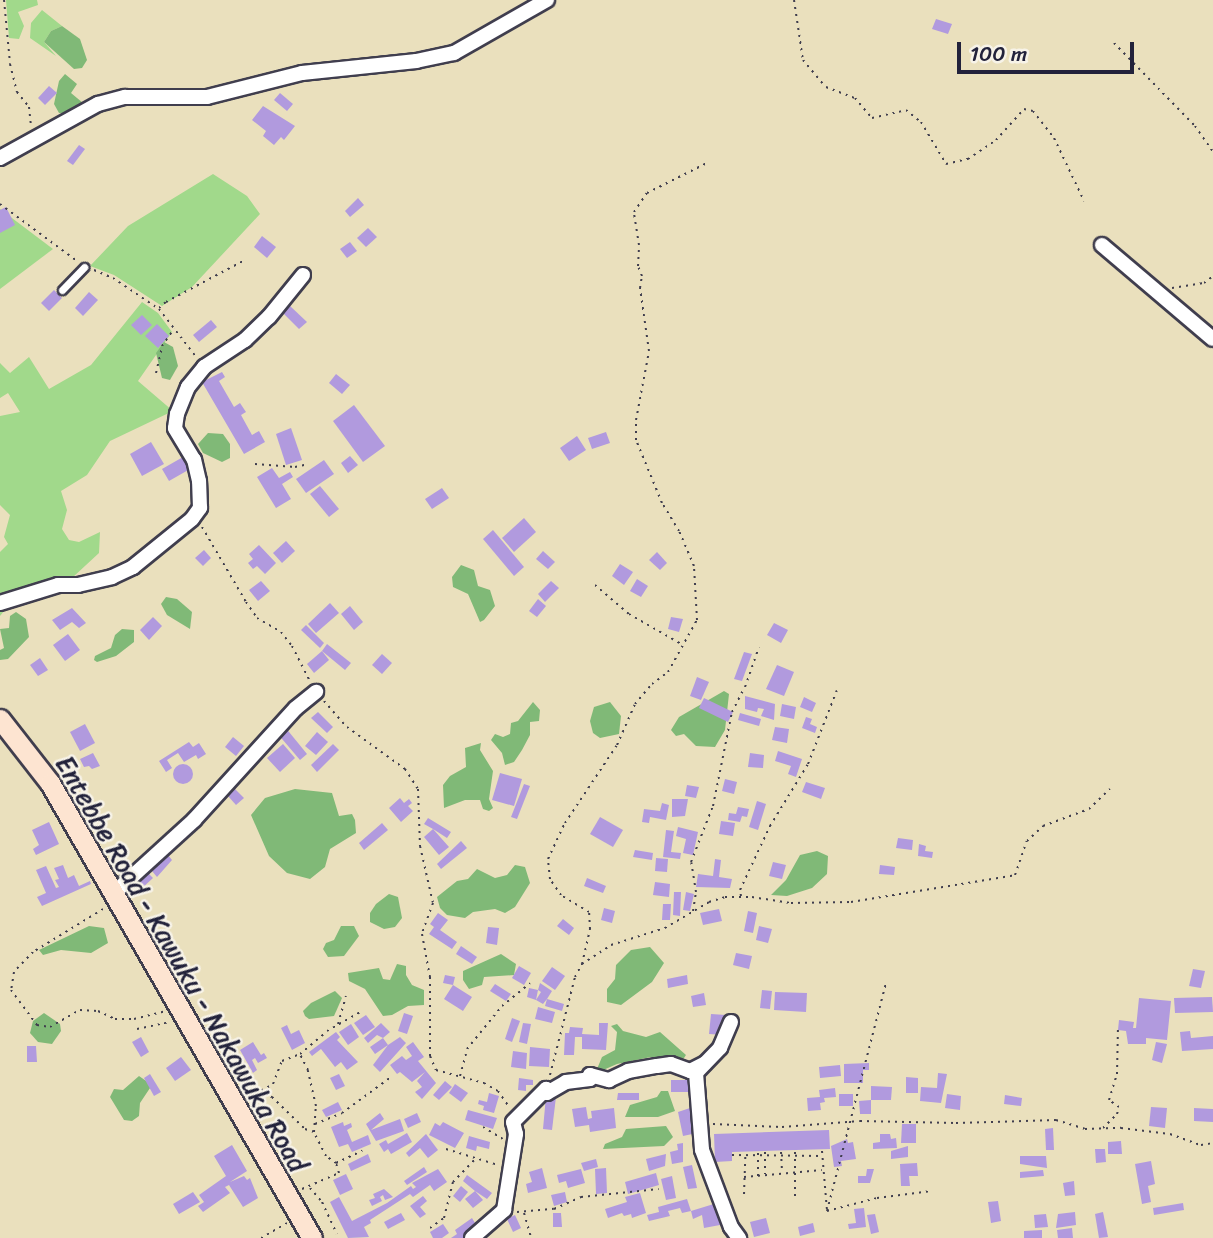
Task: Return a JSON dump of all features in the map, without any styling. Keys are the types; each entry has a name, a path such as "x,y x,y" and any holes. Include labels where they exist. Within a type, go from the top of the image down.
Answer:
{"main road":[{"name":"Entebbe Road - Kawuku - Nakawuka Road","path":"0,719 50,783 312,1238"}],"street":[{"path":"0,158 98,104 125,97 207,97 302,73 405,62 454,52 547,0"},
{"path":"1102,245 1213,339"},
{"path":"0,603 58,585 78,585 112,577 141,561 192,519 200,508 194,460 175,428 177,414 188,387 204,366 245,340 303,275"},
{"path":"117,896 194,820 296,708 316,692"},
{"path":"731,1022 720,1048 696,1073 702,1150 731,1227 739,1238"},
{"path":"472,1238 504,1210 514,1142 513,1122 546,1089 547,1093 566,1082 590,1079 590,1075 609,1080 628,1071 657,1066 671,1065 690,1071 704,1064"}],"lane":[{"path":"62,290 84,267"}],"path":[{"path":"4,0 10,64 17,92 29,107 32,142"},
{"path":"794,0 803,60 826,87 855,99 872,118 906,110 921,122 946,164 968,159 996,139 1024,109 1033,111 1054,138 1084,201"},
{"path":"1114,43 1195,125 1213,152"},
{"path":"547,1093 575,977 582,964 590,929 589,912 561,895 550,879 548,859 565,822 592,787 617,745 635,704 652,684 668,671 697,620 694,566 679,531 662,503 636,440 636,420 649,351 634,212 647,193 707,163"},
{"path":"0,204 84,267 113,278 159,309 204,366"},
{"path":"159,309 166,302 243,261"},
{"path":"1157,290 1204,283 1213,276"},
{"path":"156,373 162,346 175,328"},
{"path":"255,464 295,467 309,464"},
{"path":"200,508 199,519 208,540 257,618 281,632 292,646 316,692 347,727 405,769 418,789 419,846 433,903 422,934 430,977 430,1056 436,1070 484,1083 498,1091 508,1104 513,1122"},
{"path":"595,586 629,614 684,645"},
{"path":"692,912 696,892 691,862 713,806 732,712 745,687 758,647"},
{"path":"741,896 740,890 770,826 808,764 836,690"},
{"path":"582,964 611,945 665,928 717,900 741,896 791,903 851,902 1015,875 1027,841 1043,826 1089,809 1110,789"},
{"path":"117,896 33,952 14,972 10,990 37,1025 50,1027 80,1010 98,1011 115,1019 172,1012"},
{"path":"827,1211 887,983"},
{"path":"460,1077 467,1049 502,1006 530,984"},
{"path":"338,1025 346,996"},
{"path":"236,1105 273,1084 282,1060 300,1054 338,1025 362,1011"},
{"path":"137,1029 167,1021 190,1026"},
{"path":"1102,1129 1117,1114 1119,1107 1109,1100 1116,1074 1118,1026"},
{"path":"261,1238 286,1224 288,1199 339,1173 336,1163 326,1156 314,1132 316,1106 308,1070 300,1054"},
{"path":"315,1125 342,1113 391,1077"},
{"path":"256,1093 272,1097 305,1129 314,1132"},
{"path":"702,1123 782,1127 860,1121 956,1123 1056,1120 1085,1129 1170,1133 1201,1145 1213,1143"},
{"path":"483,1127 499,1138 514,1142"},
{"path":"446,1149 475,1159 510,1166"},
{"path":"336,1163 362,1151"},
{"path":"822,1151 827,1211"},
{"path":"765,1153 765,1175"},
{"path":"733,1155 781,1153 822,1156"},
{"path":"781,1153 782,1174"},
{"path":"744,1194 745,1154"},
{"path":"758,1154 758,1177"},
{"path":"794,1154 795,1198"},
{"path":"430,1228 444,1218 453,1182 475,1159"},
{"path":"744,1177 823,1170"},
{"path":"309,1187 322,1202 337,1234"},
{"path":"504,1210 524,1212 566,1206 581,1198 659,1189"},
{"path":"827,1211 877,1198 932,1191"},
{"path":"524,1212 531,1238"}],"green space":[{"path":"6,0 37,0 38,5 18,12 24,26 19,39 9,38"},
{"path":"42,10 62,26 51,31 44,42 56,56 30,38 31,23"},
{"path":"62,26 80,39 87,60 82,68 74,69 44,42 51,31"},
{"path":"65,74 77,84 71,93 83,103 74,114 59,113 54,104 59,81"},
{"path":"213,174 247,196 260,214 192,287 162,306 114,275 90,266 128,226"},
{"path":"0,209 53,249 0,289"},
{"path":"142,302 158,313 172,332 138,381 173,411 110,441 87,475 61,491 67,510 62,529 69,540 79,542 100,532 99,553 72,578 56,579 3,601 4,611 0,616 0,552 8,544 4,537 10,515 0,505 0,416 20,412 8,393 0,398 0,363 10,373 29,357 49,389 91,365"},
{"path":"164,342 173,347 178,366 170,380 162,378 156,353"},
{"path":"208,433 223,434 230,444 230,458 222,462 203,453 198,444"},
{"path":"461,565 474,570 478,586 490,590 495,606 480,622 468,594 453,587 452,577"},
{"path":"166,597 177,599 192,612 190,629 167,615 161,604"},
{"path":"16,612 26,619 29,637 8,659 0,660 0,650 4,648 0,629 9,628 10,616"},
{"path":"122,629 134,630 134,642 116,656 97,662 94,660 95,656 111,648 115,635"},
{"path":"724,691 729,694 725,730 715,747 696,746 684,734 676,736 671,730 679,717"},
{"path":"533,702 540,710 539,721 530,722 530,735 522,750 514,762 505,765 502,753 491,740 495,734 503,737 510,734 511,723 518,721"},
{"path":"610,702 621,716 619,734 600,738 593,733 590,721 594,707"},
{"path":"481,743 480,750 493,771 489,799 493,808 489,811 483,809 480,800 465,800 444,808 443,785 450,776 466,767 465,748"},
{"path":"295,789 332,793 339,816 352,814 355,820 356,833 330,849 325,867 310,879 287,873 269,856 251,815 265,798"},
{"path":"817,851 828,856 827,874 812,888 787,896 771,895 786,880 800,855"},
{"path":"515,865 525,867 530,883 515,907 505,913 495,909 473,912 465,918 447,915 440,908 437,897 457,881 468,879 477,869 495,878 507,875"},
{"path":"389,894 398,897 402,918 395,927 384,929 370,922 370,913 376,904"},
{"path":"89,926 104,928 108,943 91,953 61,950 43,955 39,950"},
{"path":"341,926 354,926 359,936 344,956 328,957 323,949 326,943 334,940"},
{"path":"650,947 664,963 652,982 621,1005 607,1002 607,989 615,979 616,965 631,950"},
{"path":"501,954 516,964 514,975 484,977 482,985 469,989 463,980 463,971"},
{"path":"397,964 406,966 406,975 412,985 424,990 424,1005 408,1006 392,1015 383,1016 365,989 349,981 348,973 379,968 383,979 390,980"},
{"path":"335,991 342,998 334,1016 309,1019 305,1016 303,1011 311,1003"},
{"path":"44,1013 60,1024 61,1031 52,1044 38,1042 30,1033 33,1021"},
{"path":"617,1024 623,1031 646,1037 660,1032 686,1055 682,1061 671,1057 651,1057 617,1064 601,1071 597,1069 602,1057 615,1050 617,1032 611,1026"},
{"path":"139,1076 152,1085 140,1103 139,1116 132,1121 124,1120 110,1097 114,1089 123,1090"},
{"path":"661,1091 668,1091 675,1111 658,1117 625,1117 630,1105 657,1097"},
{"path":"666,1126 673,1137 664,1146 603,1149 605,1144 622,1137 626,1129"}],"building":[{"path":"936,19 952,24 948,34 932,29"},
{"path":"49,86 57,93 45,105 38,98"},
{"path":"280,93 293,104 287,111 274,100"},
{"path":"263,106 295,126 284,140 281,137 274,145 263,136 266,131 252,120"},
{"path":"79,145 85,149 73,165 67,161"},
{"path":"358,198 364,205 350,217 345,211"},
{"path":"6,207 15,225 0,233 0,210"},
{"path":"368,228 377,237 366,247 357,238"},
{"path":"262,236 276,247 267,258 254,247"},
{"path":"350,242 357,251 347,258 340,249"},
{"path":"54,290 62,298 49,311 41,303"},
{"path":"89,292 98,300 83,316 75,308"},
{"path":"289,305 307,322 299,329 282,312"},
{"path":"142,315 152,325 141,335 131,325"},
{"path":"211,320 217,327 199,342 193,335"},
{"path":"157,324 169,336 158,348 145,336"},
{"path":"222,372 225,377 219,381 234,407 240,403 246,412 241,415 252,435 259,431 265,442 244,454 202,382"},
{"path":"336,374 350,385 342,394 329,383"},
{"path":"354,405 385,446 363,462 333,421"},
{"path":"291,428 302,460 286,465 276,434"},
{"path":"606,432 610,443 592,449 588,438"},
{"path":"577,436 586,450 569,461 560,448"},
{"path":"151,442 164,464 142,476 130,454"},
{"path":"350,456 358,465 348,473 341,463"},
{"path":"183,457 190,469 169,481 162,469"},
{"path":"324,460 334,474 306,493 296,479"},
{"path":"272,468 279,478 290,472 293,477 282,484 291,499 276,508 257,477"},
{"path":"320,486 339,509 329,517 310,494"},
{"path":"442,488 449,498 432,509 425,499"},
{"path":"524,518 536,532 514,552 502,538"},
{"path":"493,530 524,567 514,576 483,539"},
{"path":"286,541 295,551 282,563 273,553"},
{"path":"259,545 276,563 265,574 257,566 253,569 248,563 253,559 249,554"},
{"path":"204,550 211,558 203,566 195,558"},
{"path":"543,551 555,562 548,569 536,559"},
{"path":"657,552 667,563 660,570 649,560"},
{"path":"620,564 633,572 624,585 612,576"},
{"path":"637,579 648,586 641,597 630,591"},
{"path":"261,581 270,591 258,601 249,590"},
{"path":"551,581 559,588 545,602 538,594"},
{"path":"538,599 546,606 537,617 529,611"},
{"path":"330,603 339,613 316,633 308,624"},
{"path":"350,606 363,622 354,630 341,614"},
{"path":"72,608 86,623 79,628 72,622 60,630 52,620"},
{"path":"153,617 162,626 149,640 140,630"},
{"path":"671,617 683,619 679,632 668,629"},
{"path":"774,623 788,630 781,643 767,635"},
{"path":"306,625 324,643 320,648 301,630"},
{"path":"68,634 80,650 65,661 53,645"},
{"path":"327,644 351,663 345,670 322,651"},
{"path":"322,651 329,660 314,673 307,664"},
{"path":"744,652 752,654 742,681 734,679"},
{"path":"382,654 392,663 382,674 372,665"},
{"path":"40,658 48,670 38,676 30,665"},
{"path":"777,665 794,672 784,696 766,689"},
{"path":"697,677 709,682 701,700 690,696"},
{"path":"745,696 775,704 774,720 761,716 764,709 758,708 757,712 745,709"},
{"path":"804,697 816,703 812,712 800,707"},
{"path":"704,698 733,712 728,722 699,708"},
{"path":"782,704 796,707 794,719 780,716"},
{"path":"318,712 333,727 327,733 311,718"},
{"path":"740,713 761,719 759,726 738,720"},
{"path":"806,717 812,719 810,724 817,727 815,733 802,728"},
{"path":"85,724 95,743 80,751 70,732"},
{"path":"285,727 307,754 300,760 277,733"},
{"path":"775,727 789,729 787,743 772,740"},
{"path":"317,732 328,742 316,755 305,746"},
{"path":"233,737 244,746 236,756 225,747"},
{"path":"189,742 193,747 199,743 206,754 198,759 196,755 184,762 178,753 167,760 172,768 166,772 159,761"},
{"path":"283,744 295,758 280,772 267,758"},
{"path":"333,744 339,750 317,772 311,765"},
{"path":"778,751 802,759 796,777 788,774 791,766 775,761"},
{"path":"93,753 100,766 92,769 89,766 84,767 80,759"},
{"path":"750,753 764,755 763,768 748,767"},
{"path":"183,764 190,767 193,774 190,781 183,784 176,781 173,774 176,767"},
{"path":"500,773 522,779 514,806 492,800"},
{"path":"725,779 737,782 734,794 722,791"},
{"path":"806,782 825,788 821,799 802,792"},
{"path":"524,784 530,786 517,819 511,817"},
{"path":"687,785 699,787 696,798 685,796"},
{"path":"235,789 244,798 236,805 228,796"},
{"path":"400,798 404,803 409,799 412,803 408,806 413,811 401,822 389,808"},
{"path":"672,799 688,799 685,816 672,817"},
{"path":"757,801 766,804 758,830 749,827"},
{"path":"662,803 669,805 666,820 650,817 649,823 642,822 644,809 660,811"},
{"path":"738,807 749,809 747,817 742,816 740,822 728,820 729,813 736,814"},
{"path":"600,817 623,830 613,847 590,834"},
{"path":"428,818 451,832 447,838 424,824"},
{"path":"721,821 735,823 733,836 719,834"},
{"path":"49,822 59,844 36,855 33,849 39,845 32,830"},
{"path":"382,823 388,830 364,850 359,843"},
{"path":"678,827 698,832 693,855 683,853 686,839 676,836"},
{"path":"433,829 449,847 439,855 424,837"},
{"path":"666,830 674,831 671,852 681,853 680,859 663,857"},
{"path":"898,838 913,840 912,850 896,848"},
{"path":"461,841 467,848 441,869 437,864"},
{"path":"919,844 926,846 925,851 933,852 932,858 918,856"},
{"path":"635,850 653,853 652,860 633,857"},
{"path":"168,855 172,860 157,877 147,865 158,856 161,860"},
{"path":"656,858 668,859 667,872 655,871"},
{"path":"715,859 721,860 719,877 732,879 730,888 696,887 698,874 713,876"},
{"path":"773,862 786,865 782,879 769,876"},
{"path":"63,865 68,878 74,875 79,886 90,881 91,884 42,906 37,897 46,893 36,870 46,866 56,888 59,887 55,880 59,879 54,868"},
{"path":"880,865 895,867 894,875 879,874"},
{"path":"144,869 153,878 141,889 133,879"},
{"path":"587,878 606,886 603,893 584,886"},
{"path":"655,882 670,884 669,897 653,895"},
{"path":"674,892 681,892 680,916 673,915"},
{"path":"686,892 694,894 690,911 683,910"},
{"path":"663,904 671,904 670,920 662,920"},
{"path":"604,908 615,911 612,923 601,920"},
{"path":"719,909 722,921 703,925 700,913"},
{"path":"748,911 757,913 753,933 744,931"},
{"path":"438,913 448,920 440,930 457,942 452,949 429,934 434,927 430,924"},
{"path":"563,919 574,928 569,935 557,926"},
{"path":"759,926 772,929 768,943 756,940"},
{"path":"488,927 499,928 497,945 486,943"},
{"path":"461,946 477,957 472,964 456,954"},
{"path":"736,953 752,956 749,969 733,965"},
{"path":"519,966 531,973 524,985 512,978"},
{"path":"552,967 565,976 555,990 542,981"},
{"path":"1193,969 1205,971 1201,988 1189,986"},
{"path":"445,975 455,977 453,985 443,983"},
{"path":"687,975 688,984 668,988 667,979"},
{"path":"540,983 552,991 543,1004 536,1000 541,992 538,990"},
{"path":"495,984 511,994 506,1001 490,991"},
{"path":"453,985 472,997 463,1011 444,999"},
{"path":"529,988 538,990 536,1000 527,997"},
{"path":"762,990 772,991 770,1009 760,1008"},
{"path":"775,992 807,993 806,1012 774,1010"},
{"path":"704,993 706,1005 693,1007 691,996"},
{"path":"1212,997 1213,1012 1175,1013 1174,998"},
{"path":"1139,998 1171,1001 1167,1040 1146,1038 1146,1044 1128,1044 1126,1031 1118,1030 1119,1020 1134,1022 1133,1028 1136,1028"},
{"path":"547,999 564,1004 562,1011 545,1006"},
{"path":"538,1007 555,1012 552,1023 535,1019"},
{"path":"404,1013 413,1016 407,1034 398,1031"},
{"path":"711,1014 726,1015 724,1035 709,1034"},
{"path":"366,1015 375,1027 363,1035 354,1023"},
{"path":"512,1018 520,1021 512,1042 505,1039"},
{"path":"381,1023 390,1032 383,1038 377,1035 368,1043 364,1038"},
{"path":"523,1023 531,1024 527,1044 519,1042"},
{"path":"599,1023 608,1023 606,1050 582,1049 582,1037 575,1037 574,1055 564,1055 565,1033 569,1033 570,1027 583,1028 582,1034 599,1035"},
{"path":"351,1024 359,1037 348,1045 339,1032"},
{"path":"287,1025 291,1034 299,1030 305,1043 292,1050 281,1028"},
{"path":"1190,1031 1191,1038 1213,1036 1213,1049 1182,1051 1180,1032"},
{"path":"336,1032 340,1037 337,1040 358,1062 347,1070 341,1062 335,1067 321,1049 312,1056 309,1052"},
{"path":"141,1037 149,1052 141,1057 132,1042"},
{"path":"400,1037 406,1043 380,1072 373,1065 388,1045"},
{"path":"383,1038 388,1045 375,1054 370,1047"},
{"path":"253,1042 261,1055 264,1053 267,1058 258,1063 255,1058 252,1060 257,1070 253,1073 240,1050"},
{"path":"413,1042 424,1057 418,1061 436,1083 422,1099 415,1092 422,1087 417,1081 425,1072 412,1082 400,1072 397,1074 390,1065 402,1056 406,1060 412,1056 406,1047"},
{"path":"1156,1042 1167,1044 1162,1063 1152,1060"},
{"path":"27,1046 36,1046 37,1062 27,1062"},
{"path":"530,1047 550,1049 549,1067 529,1066"},
{"path":"513,1051 527,1053 526,1069 511,1067"},
{"path":"181,1057 191,1070 175,1081 166,1068"},
{"path":"869,1063 869,1070 863,1070 863,1083 844,1083 844,1064"},
{"path":"840,1065 841,1076 820,1078 819,1067"},
{"path":"938,1073 947,1074 941,1103 920,1101 921,1087 937,1088"},
{"path":"150,1074 161,1092 154,1096 144,1078"},
{"path":"339,1074 345,1086 336,1090 330,1078"},
{"path":"906,1077 918,1078 918,1093 906,1093"},
{"path":"519,1078 533,1080 533,1085 526,1085 526,1091 518,1090"},
{"path":"671,1080 692,1080 693,1092 671,1092"},
{"path":"445,1081 452,1087 439,1100 433,1095"},
{"path":"455,1084 468,1093 461,1102 449,1093"},
{"path":"871,1086 892,1087 891,1100 871,1100"},
{"path":"835,1088 836,1097 824,1098 825,1102 820,1103 821,1110 808,1111 807,1098 820,1097 819,1090"},
{"path":"489,1093 499,1096 494,1113 483,1110 484,1106 478,1104 479,1100 487,1102"},
{"path":"618,1093 639,1093 639,1100 617,1100"},
{"path":"839,1094 853,1094 853,1106 839,1106"},
{"path":"947,1094 961,1096 960,1110 945,1108"},
{"path":"1005,1095 1022,1098 1021,1106 1004,1104"},
{"path":"546,1096 556,1097 552,1130 543,1129"},
{"path":"871,1100 871,1114 860,1114 859,1101"},
{"path":"338,1102 342,1110 326,1117 322,1110"},
{"path":"699,1105 697,1133 683,1136 678,1112"},
{"path":"586,1107 588,1119 592,1118 591,1111 614,1108 616,1128 590,1132 589,1125 575,1127 572,1109"},
{"path":"1151,1107 1167,1108 1165,1128 1149,1126"},
{"path":"1194,1108 1213,1109 1213,1122 1194,1121"},
{"path":"468,1110 497,1118 493,1129 465,1120"},
{"path":"380,1113 384,1119 371,1130 400,1119 404,1131 376,1141 366,1124"},
{"path":"417,1113 421,1122 408,1128 404,1119"},
{"path":"343,1122 344,1126 351,1123 352,1127 347,1130 352,1142 368,1135 371,1144 352,1152 348,1144 339,1147 331,1127"},
{"path":"443,1122 464,1133 455,1148 429,1135 435,1123 440,1126"},
{"path":"902,1124 916,1124 916,1143 901,1143"},
{"path":"1053,1128 1054,1150 1046,1150 1045,1129"},
{"path":"829,1130 830,1149 732,1152 732,1161 715,1162 714,1134"},
{"path":"407,1133 412,1142 391,1154 388,1149 384,1152 379,1144 386,1140 388,1144"},
{"path":"426,1134 438,1150 428,1158 420,1148 409,1157 406,1153"},
{"path":"880,1134 890,1134 891,1139 896,1138 897,1148 873,1149 873,1143 880,1142"},
{"path":"469,1136 490,1142 489,1149 477,1146 476,1151 466,1148"},
{"path":"847,1139 848,1143 853,1142 856,1159 841,1161 842,1166 834,1167 831,1146"},
{"path":"1121,1141 1122,1154 1108,1154 1108,1142"},
{"path":"683,1143 683,1162 672,1164 670,1152 678,1150 677,1144"},
{"path":"232,1145 247,1171 230,1182 244,1176 247,1180 250,1178 258,1198 243,1207 229,1185 225,1187 230,1193 203,1212 198,1206 204,1202 199,1195 226,1176 214,1156"},
{"path":"908,1146 908,1157 891,1159 891,1151"},
{"path":"1095,1149 1105,1149 1106,1162 1096,1163"},
{"path":"368,1154 371,1162 351,1171 348,1164"},
{"path":"666,1154 665,1166 649,1171 646,1159"},
{"path":"1020,1156 1046,1156 1047,1168 1020,1164"},
{"path":"596,1159 598,1167 584,1171 581,1163"},
{"path":"1151,1161 1155,1184 1148,1186 1151,1202 1142,1204 1135,1164"},
{"path":"917,1163 918,1176 909,1176 910,1186 901,1186 900,1164"},
{"path":"692,1165 697,1188 688,1189 683,1167"},
{"path":"424,1167 427,1172 407,1185 404,1181"},
{"path":"542,1168 547,1188 528,1193 526,1184 532,1182 529,1172"},
{"path":"606,1168 607,1193 596,1194 595,1169"},
{"path":"438,1169 447,1182 434,1191 430,1185 413,1197 410,1194 370,1220 371,1223 364,1227 369,1237 348,1238 330,1202 339,1197 352,1221 387,1203 411,1186 413,1189 416,1187 412,1183"},
{"path":"581,1169 585,1183 568,1188 566,1181 559,1183 557,1175"},
{"path":"867,1169 874,1169 870,1183 858,1183 858,1176 866,1176"},
{"path":"1043,1170 1044,1176 1020,1178 1020,1172"},
{"path":"656,1173 659,1185 628,1194 625,1182"},
{"path":"346,1174 353,1189 340,1195 333,1180"},
{"path":"467,1175 492,1193 487,1199 463,1181"},
{"path":"672,1176 676,1198 666,1200 661,1179"},
{"path":"1074,1181 1075,1195 1065,1196 1063,1183"},
{"path":"461,1186 468,1192 460,1202 453,1196"},
{"path":"384,1189 393,1197 385,1200 383,1195 380,1197 382,1201 372,1206 369,1200 375,1198 373,1194"},
{"path":"475,1191 483,1200 473,1208 465,1199"},
{"path":"193,1192 200,1202 179,1214 173,1204"},
{"path":"565,1192 567,1202 554,1206 551,1195"},
{"path":"640,1193 646,1213 632,1218 631,1214 624,1216 622,1213 608,1218 605,1209 627,1202 625,1197"},
{"path":"423,1196 427,1201 420,1207 426,1214 420,1218 410,1206"},
{"path":"687,1199 691,1211 682,1213 680,1208 668,1211 670,1216 649,1221 647,1215 659,1212 658,1207"},
{"path":"998,1201 1001,1221 991,1223 988,1202"},
{"path":"717,1203 720,1225 704,1228 702,1215 693,1219 691,1211"},
{"path":"1183,1203 1184,1210 1154,1215 1153,1208"},
{"path":"864,1208 866,1227 849,1229 848,1224 856,1223 854,1209"},
{"path":"1075,1212 1076,1225 1056,1228 1058,1214"},
{"path":"1103,1212 1108,1237 1099,1238 1095,1214"},
{"path":"401,1213 405,1220 388,1229 384,1222"},
{"path":"553,1213 561,1213 562,1227 553,1227"},
{"path":"875,1214 879,1232 871,1234 867,1215"},
{"path":"1046,1214 1048,1227 1035,1228 1034,1215"},
{"path":"515,1215 521,1228 513,1232 507,1219"},
{"path":"484,1217 488,1222 464,1238 451,1238 457,1234 455,1230 472,1218 475,1223"},
{"path":"766,1218 770,1233 754,1237 750,1222"},
{"path":"813,1223 815,1232 800,1236 798,1227"},
{"path":"443,1224 449,1233 442,1238 433,1238 430,1232"},
{"path":"1072,1228 1073,1238 1058,1238 1057,1230"},
{"path":"1042,1230 1042,1238 1024,1238 1024,1231"}],"waterway":[{"path":"140,920 188,1004"}]}
